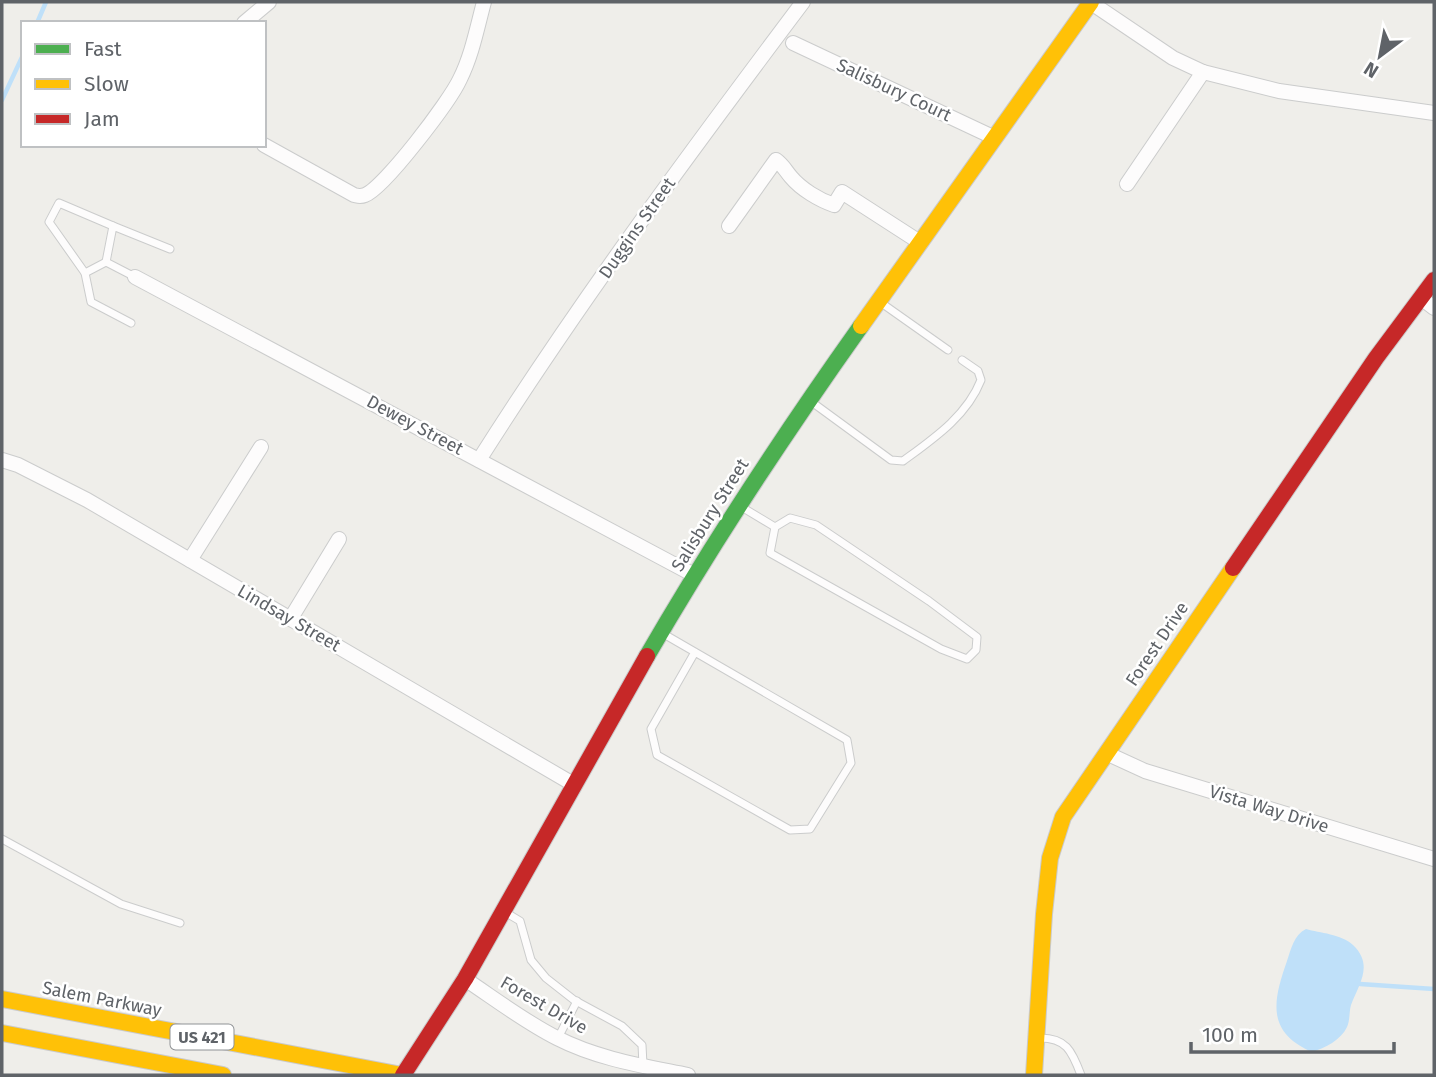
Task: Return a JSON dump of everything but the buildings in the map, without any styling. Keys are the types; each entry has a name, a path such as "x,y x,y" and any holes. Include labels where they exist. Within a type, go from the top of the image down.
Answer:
{"main road":[{"name":"Salisbury Street","path":"402,1075 465,979 573,784 694,575 808,400 1091,2"},
{"name":"Forest Drive","path":"1034,1075 1050,858 1063,817 1376,358 1428,303 1434,280"},
{"name":"Salem Parkway","path":"2,999 402,1075"},
{"name":"US 421","path":"2,1033 223,1075"}],"street":[{"path":"246,21 269,2"},
{"path":"266,146 354,195 365,195 375,189 444,107 460,81 484,2"},
{"name":"Duggins Street","path":"479,460 525,388 662,192 803,2"},
{"path":"1091,2 1173,58 1203,72 1279,91 1434,113"},
{"name":"Salisbury Court","path":"793,43 995,138"},
{"path":"1127,184 1203,72"},
{"path":"729,226 776,160 792,178 823,202 834,205 842,192 921,243"},
{"name":"Dewey Street","path":"135,277 694,575"},
{"path":"190,560 261,447"},
{"name":"Lindsay Street","path":"2,460 18,465 87,500 573,784"},
{"path":"291,618 339,539"},
{"name":"Vista Way Drive","path":"1106,753 1145,771 1434,859"},
{"name":"Forest Drive","path":"465,979 557,1039 611,1059 688,1075"}],"lane":[{"path":"131,323 91,302 85,273 49,222 59,203 170,249"},
{"path":"85,273 106,261 113,226"},
{"path":"106,261 135,277"},
{"path":"879,301 948,351"},
{"path":"808,400 891,460 902,461 937,436 961,414 977,390 981,380 978,371 962,360"},
{"path":"739,506 775,527"},
{"path":"790,519 816,525 929,601 977,637 976,650 967,659 941,649 770,553 775,527 790,519"},
{"path":"661,632 847,740 851,763 810,829 790,830 657,755 650,729 695,652"},
{"path":"2,839 121,904 180,923"},
{"path":"504,911 520,921 531,960 546,978 577,1001 622,1026 642,1045 643,1066"},
{"path":"557,1039 577,1001"},
{"path":"1037,1038 1054,1038 1066,1045 1082,1075"}],"water":[{"path":"1306,929 1348,941 1359,952 1364,967 1344,1032 1332,1043 1312,1052 1287,1035 1277,1014 1279,989 1290,952 1296,939"}],"waterway":[{"path":"38,21 46,2"},
{"path":"2,100 21,59"},
{"path":"1360,984 1434,989"}],"traffic: fast":[{"path":"647,656 750,488 861,326"}],"traffic: slow":[{"path":"861,326 1091,2"},
{"path":"1034,1075 1050,858 1063,817 1233,568"},
{"path":"2,999 402,1075"},
{"path":"2,1033 223,1075"}],"traffic: jam":[{"path":"1233,568 1376,358 1434,280"},
{"path":"403,1075 465,979 647,656"}]}
